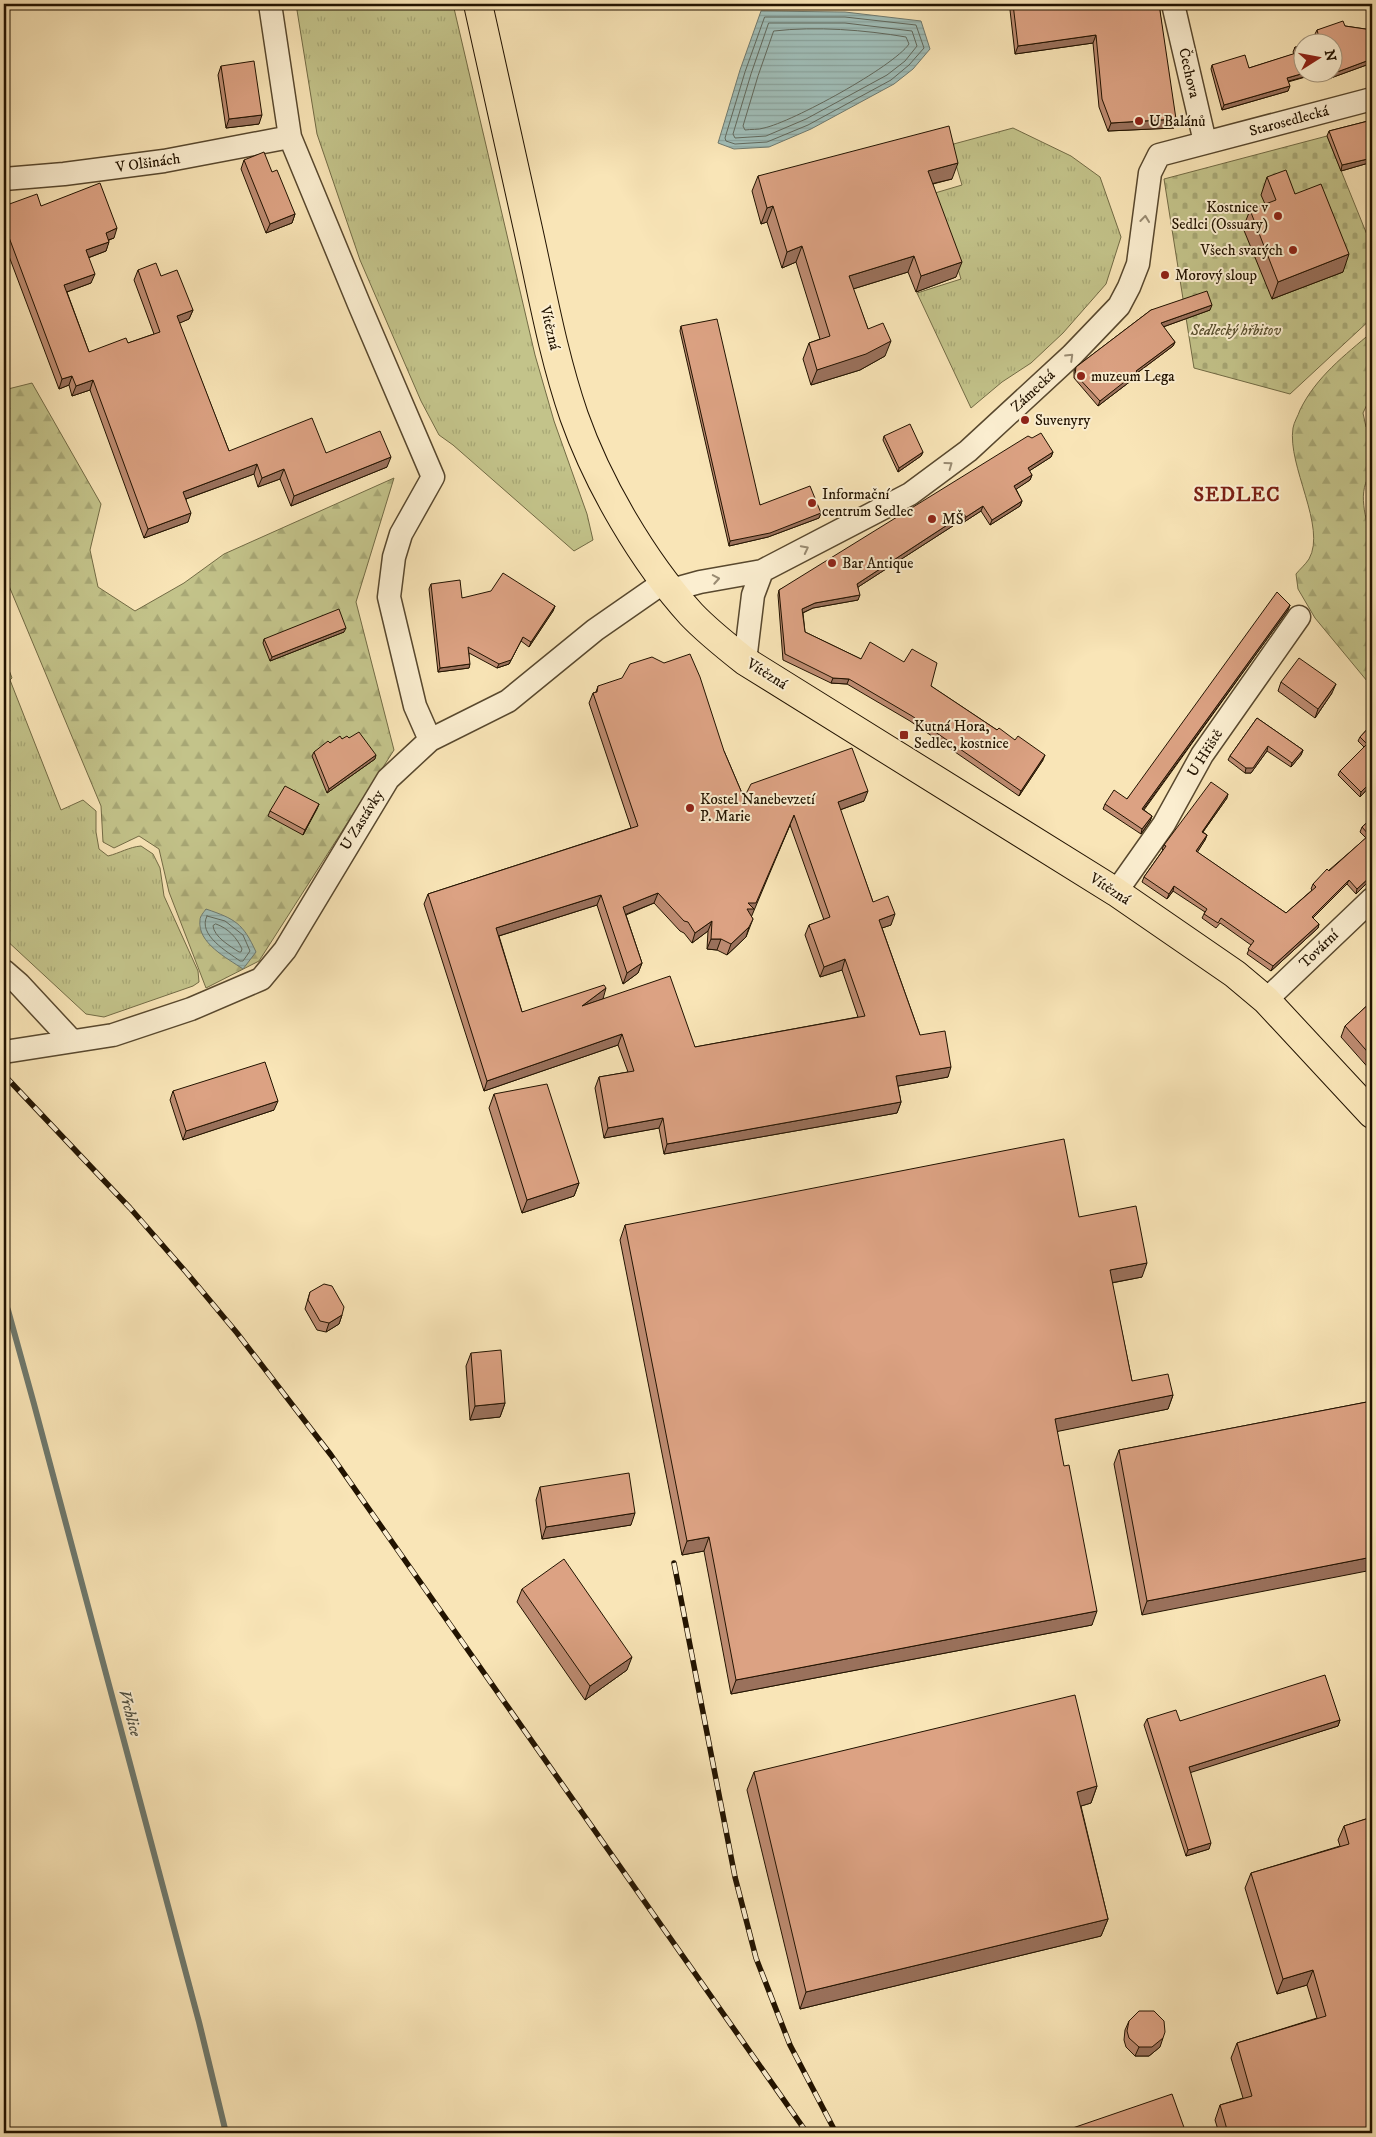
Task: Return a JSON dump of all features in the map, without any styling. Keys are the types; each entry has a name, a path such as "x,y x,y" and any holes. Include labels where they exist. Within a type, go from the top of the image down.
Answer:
{"main road":[{"name":"Vítězná","path":"478,4 546,313 575,417 598,471 623,518 667,586 706,629 745,661 1116,892 1235,974 1266,1000 1372,1114"}],"street":[{"path":"270,4 290,137 433,477 401,534 394,556 389,598 415,706 430,740"},
{"name":"Čechova","path":"1173,4 1205,142"},
{"name":"Starosedlecká","path":"1205,142 1372,100"},
{"name":"V Olšinách","path":"4,179 64,174 164,161 290,137"},
{"name":"Zámecká","path":"667,586 762,571 910,494 968,451 1072,356 1119,306 1138,264 1150,173 1159,155 1205,142"},
{"path":"745,661 753,595 762,571"},
{"name":"U Zastávky","path":"4,1052 113,1036 191,1009 261,979 285,950 388,779 430,740 508,701 595,630 667,586"},
{"name":"U Hřiště","path":"1116,892 1164,824 1202,756 1298,617"},
{"name":"Tovární","path":"1266,1000 1372,899"},
{"path":"4,970 20,984 72,1041"}],"green space":[{"path":"296,4 453,4 535,355 554,421 587,514 593,540 574,551 453,445 439,435 421,401 360,260 317,134"},
{"path":"1013,128 1071,156 1100,177 1121,237 1106,284 1063,333 1031,363 1002,382 971,408 917,293 961,279 935,193 962,185 950,145"},
{"name":"Sedlecký hřbitov","path":"1327,136 1372,247 1372,318 1290,394 1194,368 1164,179"},
{"path":"1372,332 1372,394 1363,413 1366,427 1372,428 1372,473 1367,480 1363,496 1365,514 1372,539 1372,687 1315,618 1298,589 1296,574 1309,559 1313,546 1313,530 1296,460 1293,428 1300,410 1314,387 1332,367"},
{"path":"32,383 101,504 90,550 98,587 135,611 184,583 224,554 394,478 356,602 394,750 259,961 206,988 169,892 159,849 139,836 114,848 103,842 101,806 4,574 4,390"},
{"path":"4,657 12,678 10,680 61,810 83,800 96,811 96,832 99,849 108,856 141,846 153,854 160,868 164,896 198,971 199,982 193,986 104,1017 86,1014 4,938"}],"water":[{"path":"761,11 845,12 921,21 930,49 913,69 894,84 811,129 769,147 734,149 718,143 740,70"},
{"path":"206,909 231,919 247,934 256,952 243,969 214,949 203,936 200,920"}],"building":[{"path":"1013,4 1159,4 1176,119 1111,123 1102,99 1096,35 1018,46"},
{"path":"1343,21 1345,26 1372,30 1372,59 1344,69 1344,32 1318,32 1317,30"},
{"path":"1294,54 1294,76 1287,78 1290,86 1224,105 1212,65 1245,55 1249,68"},
{"path":"254,61 262,115 229,119 221,66"},
{"path":"1372,120 1372,158 1342,165 1329,131"},
{"path":"949,126 958,163 928,171 962,262 921,276 914,256 849,276 868,329 883,323 891,341 866,354 817,370 809,343 830,336 802,246 787,252 773,206 767,208 758,176"},
{"path":"264,152 272,172 277,170 295,214 270,224 244,160"},
{"name":"Všech svatých","path":"1286,170 1295,194 1321,184 1349,254 1278,282 1250,210 1276,200 1267,177"},
{"path":"100,183 117,228 106,233 109,242 86,250 95,274 64,285 89,352 126,338 128,343 160,332 138,270 156,263 161,276 177,270 193,310 177,316 229,451 312,418 326,453 380,431 391,457 294,496 284,469 262,478 257,464 183,492 191,513 148,529 93,380 76,386 72,376 62,379 4,224 4,206 37,194 41,206"},
{"path":"1207,291 1212,305 1161,323 1175,342 1100,401 1075,374 1076,367 1151,310"},
{"path":"717,319 760,505 810,486 821,513 770,533 730,541 681,326"},
{"path":"910,424 923,452 899,468 884,436"},
{"path":"1041,433 1053,452 1028,468 1032,475 1014,486 1022,501 992,520 983,506 966,517 964,514 857,584 860,595 815,603 802,609 805,632 861,659 870,642 904,662 912,649 937,663 931,686 997,730 999,728 1015,740 1018,736 1045,755 1021,791 912,716 849,679 833,678 785,654 779,590 1028,436 1032,438"},
{"path":"503,573 555,606 531,642 523,637 511,660 499,664 468,647 470,664 440,668 431,584 460,580 462,598 491,591"},
{"path":"1277,592 1290,605 1142,809 1152,816 1142,829 1105,804 1114,790 1127,799"},
{"path":"339,609 346,628 272,657 264,639"},
{"path":"690,654 700,677 724,751 744,798 751,784 852,748 868,791 838,802 873,902 888,896 895,914 879,920 920,1035 945,1031 951,1067 896,1076 901,1102 667,1144 663,1118 608,1128 599,1077 634,1071 622,1034 487,1081 428,894 638,826 593,693 597,692 598,686 622,678 630,664 652,657 664,663","holes":["794,815 830,917 809,925 824,967 845,959 865,1016 695,1047 670,976 582,1006 606,988 604,985 522,1012 496,928 601,895 627,973 642,963 623,907 658,893 684,921 688,922 695,933 712,921 711,939 721,939 731,944 749,927 753,919 747,909 754,909 748,903 756,903"]},
{"path":"1299,658 1336,684 1318,709 1281,682"},
{"path":"1257,718 1303,750 1292,763 1268,746 1253,768 1246,768 1230,756"},
{"path":"1372,724 1372,781 1361,792 1340,771 1367,744 1360,737"},
{"path":"359,732 376,755 329,789 314,752 328,741 330,743 340,736 342,739 347,736 349,738"},
{"path":"1211,782 1228,794 1202,832 1207,835 1196,851 1286,913 1316,887 1313,884 1327,869 1329,871 1369,835 1362,827 1372,818 1372,875 1357,889 1349,880 1312,917 1319,924 1273,966 1248,949 1254,941 1221,918 1218,923 1204,914 1207,909 1174,886 1169,894 1144,877 1166,846 1164,845"},
{"path":"285,786 319,804 305,830 270,811"},
{"path":"1372,1001 1372,1057 1345,1026"},
{"path":"265,1062 278,1101 186,1131 173,1091"},
{"path":"547,1084 579,1183 527,1200 494,1094"},
{"path":"1064,1139 1079,1217 1136,1206 1147,1263 1110,1270 1132,1381 1168,1374 1173,1395 1055,1419 1064,1466 1069,1465 1097,1611 736,1680 709,1537 687,1541 625,1225"},
{"path":"324,1284 332,1286 344,1307 342,1315 329,1323 320,1321 308,1300 310,1292"},
{"path":"501,1350 505,1403 475,1406 471,1353"},
{"path":"1372,1401 1372,1557 1147,1601 1119,1450"},
{"path":"629,1473 635,1513 546,1527 540,1487"},
{"path":"564,1559 632,1657 590,1686 522,1589"},
{"path":"1325,1675 1340,1720 1189,1767 1211,1843 1188,1850 1147,1719 1176,1710 1180,1721"},
{"path":"1075,1695 1097,1786 1077,1792 1108,1919 806,1992 754,1772"},
{"path":"1372,1817 1372,2133 1228,2133 1220,2105 1252,2096 1237,2043 1326,2016 1313,1970 1283,1979 1251,1873 1349,1844 1344,1826"},
{"path":"1139,2011 1154,2011 1164,2021 1165,2032 1163,2038 1152,2047 1139,2047 1129,2038 1127,2031 1129,2021"},
{"path":"1172,2094 1186,2133 1061,2133 1061,2132"}],"waterway":[{"name":"Vrchlice","path":"4,1300 34,1404 199,2022 226,2133"}],"railway":[{"path":"4,1075 130,1208 186,1272 237,1333 331,1455 807,2133"},
{"path":"674,1563 735,1877 756,1958 790,2045 836,2133"}],"place":[{"name":"U Balánů","path":"1139,121"},
{"name":"Kostnice v Sedlci (Ossuary)","path":"1278,216"},
{"name":"Všech svatých","path":"1293,250"},
{"name":"Morový sloup","path":"1165,275"},
{"name":"muzeum Lega","path":"1081,376"},
{"name":"Suvenyry","path":"1025,420"},
{"name":"Informační centrum Sedlec","path":"812,503"},
{"name":"MŠ","path":"932,519"},
{"name":"Bar Antique","path":"832,563"},
{"name":"Kutná Hora, Sedlec, kostnice","path":"904,735"},
{"name":"Kostel Nanebevzetí P. Marie","path":"690,808"}],"district":[{"name":"SEDLEC","path":"1237,495"}]}
